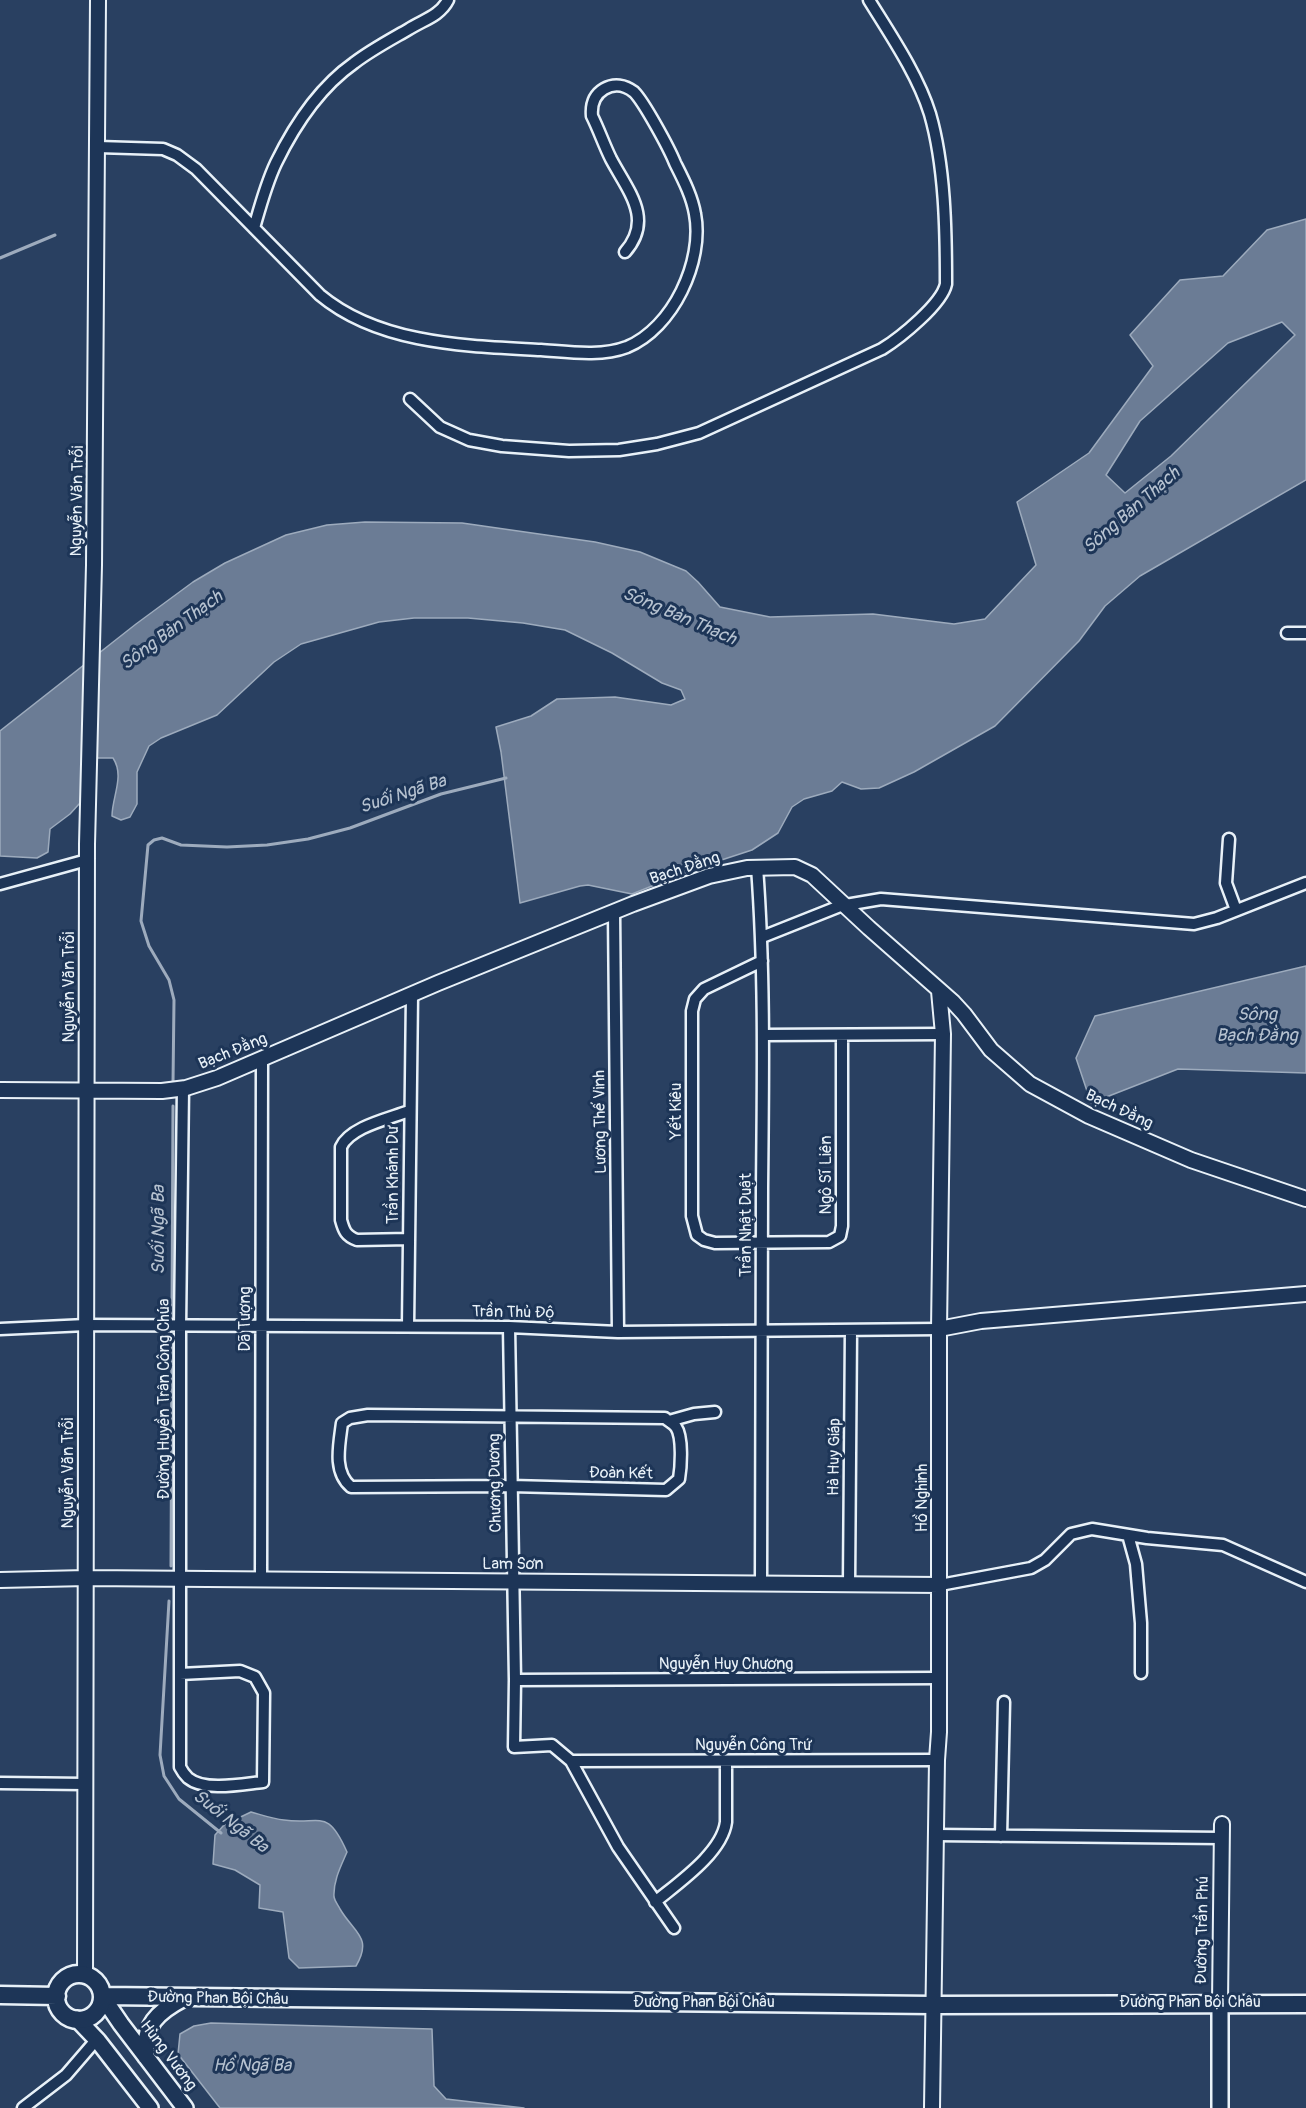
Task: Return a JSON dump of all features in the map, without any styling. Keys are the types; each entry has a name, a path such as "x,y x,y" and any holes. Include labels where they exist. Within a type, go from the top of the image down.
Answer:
{"main road":[{"path":"77,2019 92,2016 97,2011 102,1996 97,1982 85,1974 71,1975 61,1983 57,2003 64,2014 77,2019 97,2039 150,2108"},
{"path":"0,1995 57,1996"},
{"name":"Đường Phan Bội Châu","path":"102,1996 933,2004 1306,2004"},
{"name":"Hùng Vương","path":"102,1996 185,2108"},
{"path":"146,2057 145,2043 153,2021 171,2005 184,1998"},
{"name":"Đường Trần Phú","path":"1220,2003 1220,2108"}],"street":[{"name":"Nguyễn Văn Trỗi","path":"85,1974 87,844 94,565 98,0"},
{"path":"254,228 275,164 311,106 331,81 355,62 411,27 435,16 448,0"},
{"path":"410,399 440,427 469,440 502,446 569,451 619,450 657,444 699,433 882,349 895,340 936,303 944,292 946,229 938,152 930,115 917,83 869,0"},
{"path":"98,147 156,147 168,150 196,169 332,305 355,318 431,341 479,348 579,353 605,352 628,346 644,336 662,319 680,295 693,261 696,224 695,212 687,188 670,152 636,96 627,88 617,85 602,90 594,99 592,116 634,202 639,225 637,236 625,252"},
{"path":"1287,633 1306,633"},
{"path":"1229,839 1226,883 1236,910"},
{"path":"0,884 87,860"},
{"name":"Bạch Đằng","path":"0,1090 183,1089 217,1078 614,912 709,876 747,867 800,868 818,879 964,1014 991,1050 1030,1084 1089,1116 1191,1160 1306,1199"},
{"name":"Trần Nhật Duật","path":"758,867 762,936 763,1035 761,1584"},
{"path":"762,936 844,905 880,898 1185,924 1204,922 1306,883"},
{"name":"Lương Thế Vinh","path":"614,912 618,1332"},
{"name":"Yết Kiêu","path":"762,960 704,988 695,999 692,1011 693,1226 697,1235 715,1243 762,1242"},
{"name":"Hồ Nghinh","path":"932,2108 940,1585 939,1329 943,1034 939,991"},
{"name":"Trần Khánh Dư","path":"408,1326 412,995"},
{"path":"763,1035 943,1034"},
{"name":"Ngô Sĩ Liên","path":"762,1242 830,1242 840,1236 842,1226 842,1035"},
{"name":"Dã Tượng","path":"261,1580 262,1059"},
{"name":"Đường Huyền Trân Công Chúa","path":"180,1674 240,1671 255,1677 264,1692 263,1782 222,1786 201,1784 186,1777 180,1767 179,1579 180,1326 183,1089"},
{"name":"Trần Khánh Dư","path":"409,1111 354,1132 345,1139 341,1147 341,1220 349,1237 357,1240 409,1239"},
{"path":"939,1329 981,1321 1306,1294"},
{"name":"Trần Thủ Độ","path":"0,1329 86,1325 509,1327 618,1332 939,1329"},
{"name":"Chương Dương","path":"509,1327 514,1747 552,1745 572,1761"},
{"name":"Hà Huy Giáp","path":"849,1584 851,1330"},
{"path":"669,1421 694,1414 716,1412"},
{"name":"Đoàn Kết","path":"368,1415 510,1416 664,1418 677,1428 680,1438 679,1479 666,1490 511,1486 351,1487 343,1480 338,1469 342,1424 350,1418 368,1415"},
{"path":"940,1585 1031,1568 1045,1560 1065,1539 1078,1531 1097,1529 1128,1535 1223,1545 1306,1582"},
{"path":"1128,1535 1136,1564 1141,1623 1141,1673"},
{"name":"Lam Sơn","path":"0,1580 86,1578 940,1585"},
{"name":"Nguyễn Huy Chương","path":"515,1680 938,1678"},
{"path":"1001,1836 1004,1702"},
{"name":"Nguyễn Công Trứ","path":"572,1761 937,1760"},
{"path":"572,1761 618,1847 674,1928"},
{"path":"655,1902 710,1854 718,1844 726,1822 726,1761"},
{"path":"0,1783 85,1784"},
{"path":"936,1835 1001,1836 1222,1831"},
{"name":"Đường Trần Phú","path":"1220,2003 1222,1831"},
{"path":"23,2108 66,2075 97,2039"}],"water":[{"name":"Sông Bàn Thạch","path":"1306,219 1306,480 1140,576 1105,606 1079,641 995,726 914,772 879,788 861,789 842,782 832,791 804,799 792,807 778,833 752,850 697,868 632,894 588,885 520,903 496,727 531,716 557,699 615,697 671,705 685,699 681,690 662,683 612,653 565,630 468,618 414,618 379,622 301,644 274,662 217,715 161,738 149,746 137,772 137,804 130,817 121,820 112,816 118,779 113,758 84,758 80,803 50,829 48,852 37,858 0,856 0,731 193,582 225,563 286,535 327,525 365,522 462,523 595,542 640,552 686,571 720,607 770,617 873,614 954,624 985,619 1036,565 1017,502 1089,453 1153,366 1130,335 1180,280 1223,276 1267,230","holes":["1282,322 1295,335 1171,456 1125,493 1106,475 1140,421 1228,343"]},
{"name":"Sông Bạch Đằng","path":"1306,966 1306,1073 1178,1069 1091,1103 1076,1058 1095,1016"},
{"path":"251,1812 280,1819 322,1821 334,1829 347,1852 336,1879 334,1897 362,1942 361,1956 356,1966 299,1968 289,1958 283,1912 259,1908 260,1885 235,1870 213,1864 215,1835 224,1825"},
{"name":"Hồ Ngã Ba","path":"211,2023 432,2029 434,2086 446,2099 524,2108 220,2108 178,2054 180,2034 194,2026"}],"waterway":[{"path":"0,258 55,235"},
{"name":"Suối Ngã Ba","path":"173,1083 174,1000 169,980 149,946 141,921 148,845 162,838 181,845 227,847 267,845 308,839 350,828 441,794 506,778"},
{"name":"Suối Ngã Ba","path":"172,1318 173,1106"},
{"name":"Suối Ngã Ba","path":"171,1566 172,1341"},
{"name":"Suối Ngã Ba","path":"169,1601 160,1755 164,1776 179,1799 221,1833"}]}
